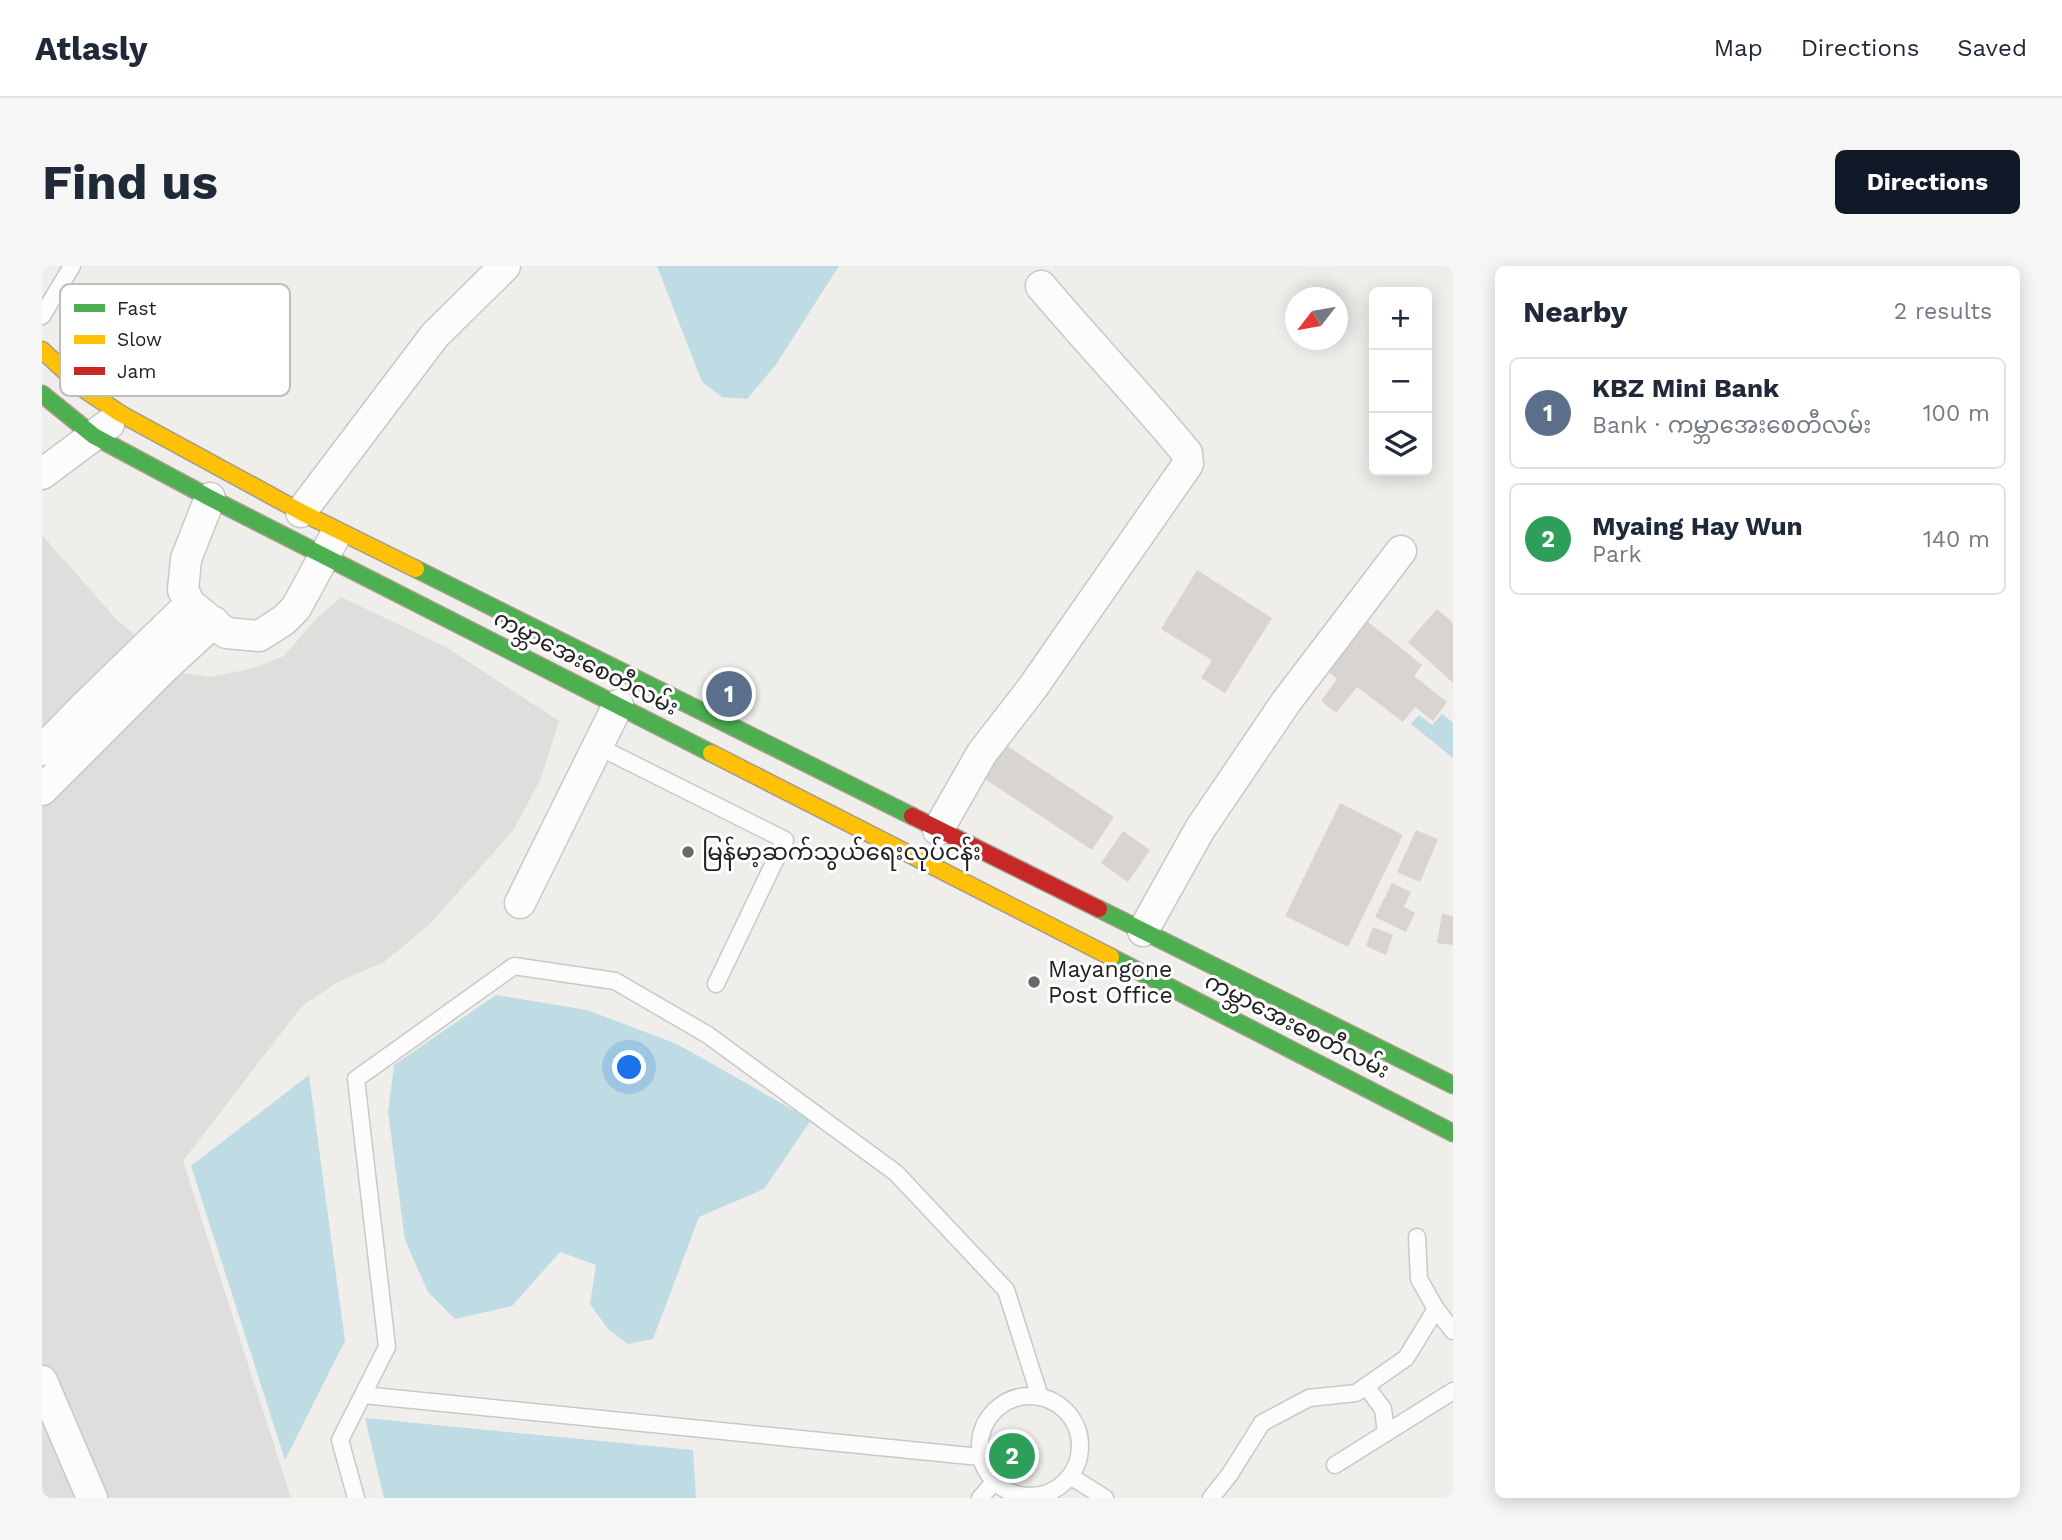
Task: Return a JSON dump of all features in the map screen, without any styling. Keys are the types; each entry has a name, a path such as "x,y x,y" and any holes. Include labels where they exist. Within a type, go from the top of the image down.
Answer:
{"main road":[{"name":"ကမ္ဘာအေးစေတီလမ်း","path":"42,351 60,367"},
{"name":"ကမ္ဘာအေးစေတီလမ်း","path":"94,396 121,414 301,512 332,544 608,700 960,860 1258,1009 1453,1085"},
{"name":"ကမ္ဘာအေးစေတီလမ်း","path":"48,409 210,498 332,544 614,668 938,830 960,860 1143,931 1258,1009 1453,1133"},
{"path":"608,700 614,668"}],"street":[{"path":"301,512 435,335 505,266"},
{"path":"938,830 982,753 1041,676 1188,464 1187,453 1143,399 1091,346 1041,286"},
{"path":"48,409 73,396"},
{"path":"42,474 121,414"},
{"path":"210,498 187,559 183,590 190,604 226,634 259,636 284,620 296,608 332,544"},
{"path":"1143,931 1200,830 1286,702 1401,551"},
{"path":"42,750 190,604"},
{"path":"42,790 214,622"},
{"path":"520,903 597,746 608,700"},
{"path":"42,1381 92,1498"}],"lane":[{"path":"61,284 72,266"},
{"path":"42,316 60,286"},
{"path":"597,746 785,840 716,984"},
{"path":"356,1498 340,1440 387,1347 356,1079 514,966 615,981 708,1035 897,1172 1006,1290 1040,1397"},
{"path":"1417,1237 1419,1279 1436,1309 1453,1331"},
{"path":"1211,1498 1230,1474 1262,1423 1309,1398 1356,1393 1406,1358 1436,1309"},
{"path":"1366,1386 1383,1409 1386,1433"},
{"path":"1335,1465 1453,1391"},
{"path":"363,1395 980,1457"},
{"path":"1040,1397 1059,1406 1074,1422 1080,1450 1077,1464 1060,1487 1033,1497 1019,1496 994,1482 985,1470 980,1457 979,1442 989,1416 999,1406 1012,1399 1040,1397"},
{"path":"1070,1476 1105,1498"},
{"path":"980,1498 994,1482"}],"shaded area":[{"path":"42,535 116,619 182,673 211,677 254,668 284,656 316,619 341,597 446,647 559,721 541,778 513,831 429,925 384,962 338,982 302,1006 183,1161 291,1498 42,1498"}],"water":[{"path":"657,266 839,266 775,366 747,399 722,397 702,382"},
{"path":"1442,714 1453,723 1453,758 1411,724 1419,715 1432,725"},
{"path":"496,995 587,1010 677,1044 811,1120 764,1189 699,1217 653,1339 628,1344 608,1329 590,1304 596,1265 560,1252 512,1306 455,1319 428,1292 405,1240 388,1112 394,1065"},
{"path":"309,1075 345,1341 285,1460 191,1166"},
{"path":"365,1418 693,1450 696,1498 384,1498"}],"building":[{"path":"1197,570 1272,618 1225,693 1201,678 1212,660 1161,629"},
{"path":"1437,609 1453,623 1453,683 1408,642"},
{"path":"1362,617 1422,665 1414,676 1447,702 1433,721 1415,707 1403,722 1357,687 1336,713 1321,701 1337,679 1323,667"},
{"path":"1004,744 1114,817 1092,850 982,777"},
{"path":"1340,803 1403,835 1348,947 1285,916"},
{"path":"1416,830 1438,839 1420,882 1397,872"},
{"path":"1123,831 1150,850 1128,882 1101,863"},
{"path":"1392,883 1411,892 1404,907 1415,913 1406,932 1375,917"},
{"path":"1442,914 1453,916 1453,945 1437,943"},
{"path":"1373,927 1393,935 1386,955 1366,946"}],"traffic: fast":[{"path":"42,394 94,436 210,498 711,753"},
{"path":"416,569 912,816"},
{"path":"1099,909 1453,1085"},
{"path":"1111,957 1453,1133"}],"traffic: slow":[{"path":"42,350 60,367"},
{"path":"94,396 121,414 301,512 416,569"},
{"path":"711,753 1111,957"}],"traffic: jam":[{"path":"912,816 1099,909"}],"place":[{"name":"KBZ Mini Bank","path":"729,694"},
{"name":"မြန်မာ့ဆက်သွယ်ရေးလုပ်ငန်း","path":"688,852"},
{"name":"Mayangone Post Office","path":"1034,982"},
{"name":"Myaing Hay Wun","path":"1012,1456"}]}
